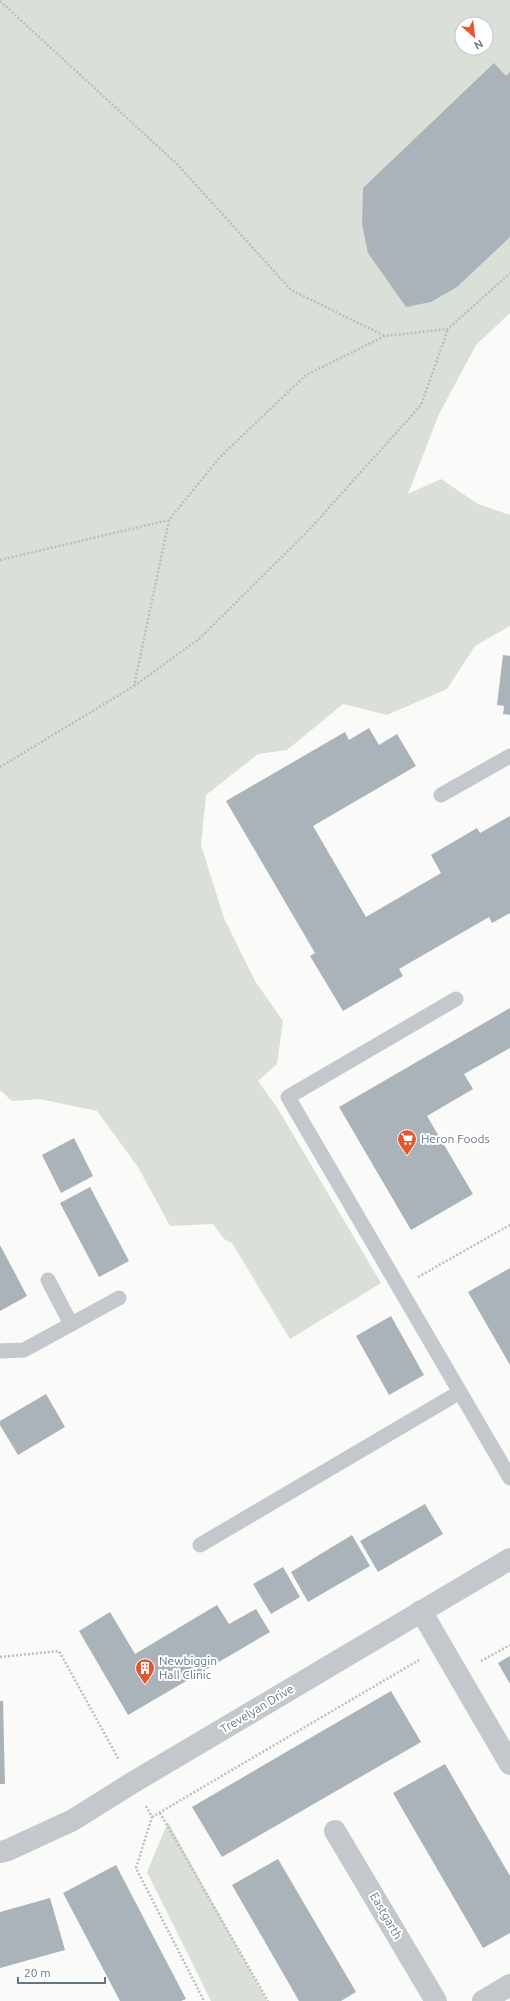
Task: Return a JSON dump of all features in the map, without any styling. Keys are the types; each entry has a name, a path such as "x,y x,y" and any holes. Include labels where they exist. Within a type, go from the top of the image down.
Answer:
{"street":[{"name":"Trevelyan Drive","path":"0,1852 8,1850 73,1820 132,1783 510,1559"},
{"path":"421,1611 510,1764"},
{"name":"Eastgarth","path":"336,1831 436,2001"},
{"path":"483,2001 510,1985"}],"lane":[{"path":"441,795 510,756"},
{"path":"456,999 288,1097 510,1478"},
{"path":"48,1280 71,1324"},
{"path":"0,1351 24,1350 119,1298"},
{"path":"200,1545 460,1392"}],"path":[{"path":"0,2 178,165 291,290 385,336"},
{"path":"0,767 134,686 199,639 308,531 421,406 448,329 510,273"},
{"path":"134,686 169,520 220,457 306,375 385,336 448,329"},
{"path":"0,560 169,520"},
{"path":"399,1288 510,1225"},
{"path":"204,2001 136,1868 152,1817 424,1657 458,1675 510,1645"},
{"path":"0,1656 59,1651 152,1817"},
{"path":"160,1812 268,2001"}],"shaded area":[{"path":"0,0 510,0 510,313 476,345 439,414 408,494 441,479 478,504 510,515 510,626 475,646 447,689 387,715 343,704 287,750 258,754 206,795 201,845 224,918 255,981 283,1021 277,1064 258,1081 278,1109 381,1283 290,1339 232,1243 224,1239 213,1224 170,1226 138,1167 97,1111 40,1099 12,1101 0,1090"},
{"path":"168,1822 267,2001 211,2001 147,1872"}],"building":[{"path":"494,63 506,76 510,72 510,237 457,287 431,302 406,307 368,253 362,224 363,188"},
{"path":"503,655 510,656 510,715 503,714 504,706 497,705"},
{"path":"369,728 379,745 397,734 416,766 313,826 366,917 441,873 431,855 477,828 480,833 510,816 510,913 492,923 489,917 399,969 403,976 343,1011 310,956 315,953 226,801 345,732 349,740"},
{"path":"510,1008 510,1048 464,1074 473,1089 427,1116 473,1194 411,1230 339,1107"},
{"path":"74,1138 93,1176 61,1193 42,1155"},
{"path":"90,1187 129,1261 99,1277 60,1203"},
{"path":"0,1245 27,1296 0,1311"},
{"path":"510,1268 510,1365 468,1292"},
{"path":"391,1316 424,1375 389,1395 356,1336"},
{"path":"46,1394 65,1427 18,1455 0,1425 0,1421"},
{"path":"425,1504 443,1534 378,1572 360,1541"},
{"path":"352,1535 370,1566 308,1602 291,1572"},
{"path":"283,1567 300,1597 271,1614 253,1584"},
{"name":"Newbiggin Hall Clinic","path":"217,1605 229,1624 256,1609 270,1632 128,1715 79,1631 110,1612 135,1654"},
{"path":"510,1656 510,1684 498,1663"},
{"path":"391,1691 421,1742 222,1857 192,1807"},
{"path":"0,1701 3,1701 5,1784 0,1784"},
{"path":"445,1764 510,1876 510,1933 483,1948 393,1793"},
{"path":"278,1859 356,1992 341,2001 299,2001 232,1885"},
{"path":"116,1865 186,1999 181,2001 120,2001 63,1893"},
{"path":"50,1898 65,1950 0,1968 0,1912"}],"place":[{"name":"Heron Foods","path":"407,1156"},
{"name":"Newbiggin Hall Clinic","path":"145,1685"}]}
